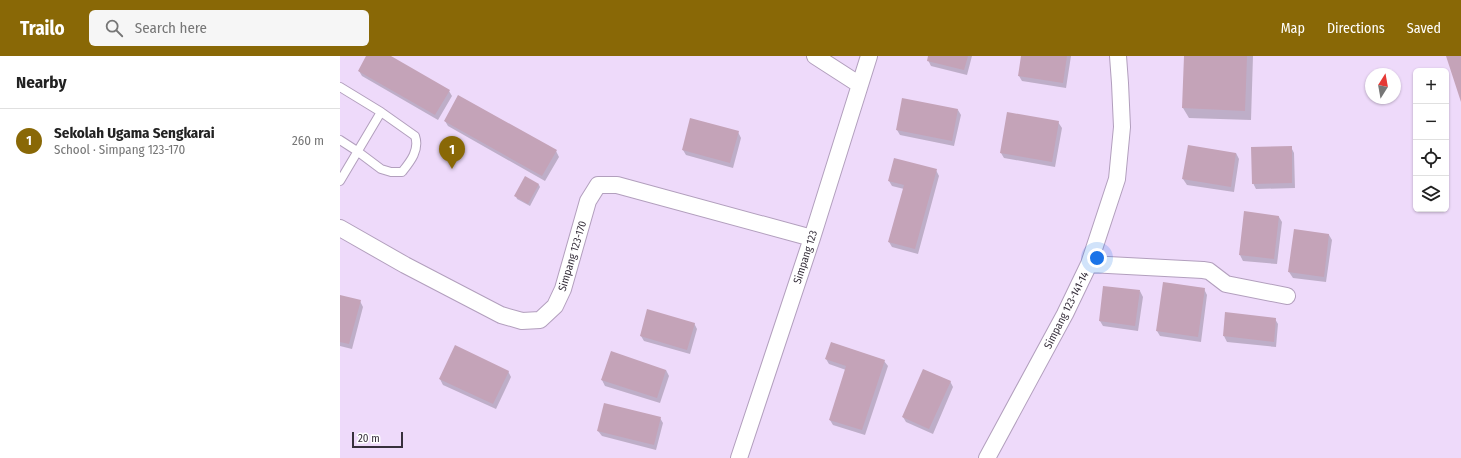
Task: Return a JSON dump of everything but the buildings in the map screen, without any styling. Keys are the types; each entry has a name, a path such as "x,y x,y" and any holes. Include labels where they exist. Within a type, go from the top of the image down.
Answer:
{"street":[{"path":"814,56 860,85"},
{"name":"Simpang 123","path":"739,458 812,238 869,56"},
{"name":"Simpang 123-141-14","path":"987,458 1065,314 1089,264 1117,179 1122,127 1118,56"},
{"name":"Simpang 123-170","path":"340,228 405,265 501,315 522,321 540,320 555,306 563,289 588,202 598,185 616,185 812,238"},
{"path":"1089,264 1203,270 1209,271 1226,284 1287,296"}],"lane":[{"path":"340,87 381,112 415,136 417,141 416,150 402,172 391,172 381,169 340,140"},
{"path":"340,182 381,112"}],"place":[{"name":"Sekolah Ugama Sengkarai","path":"452,169"}]}
